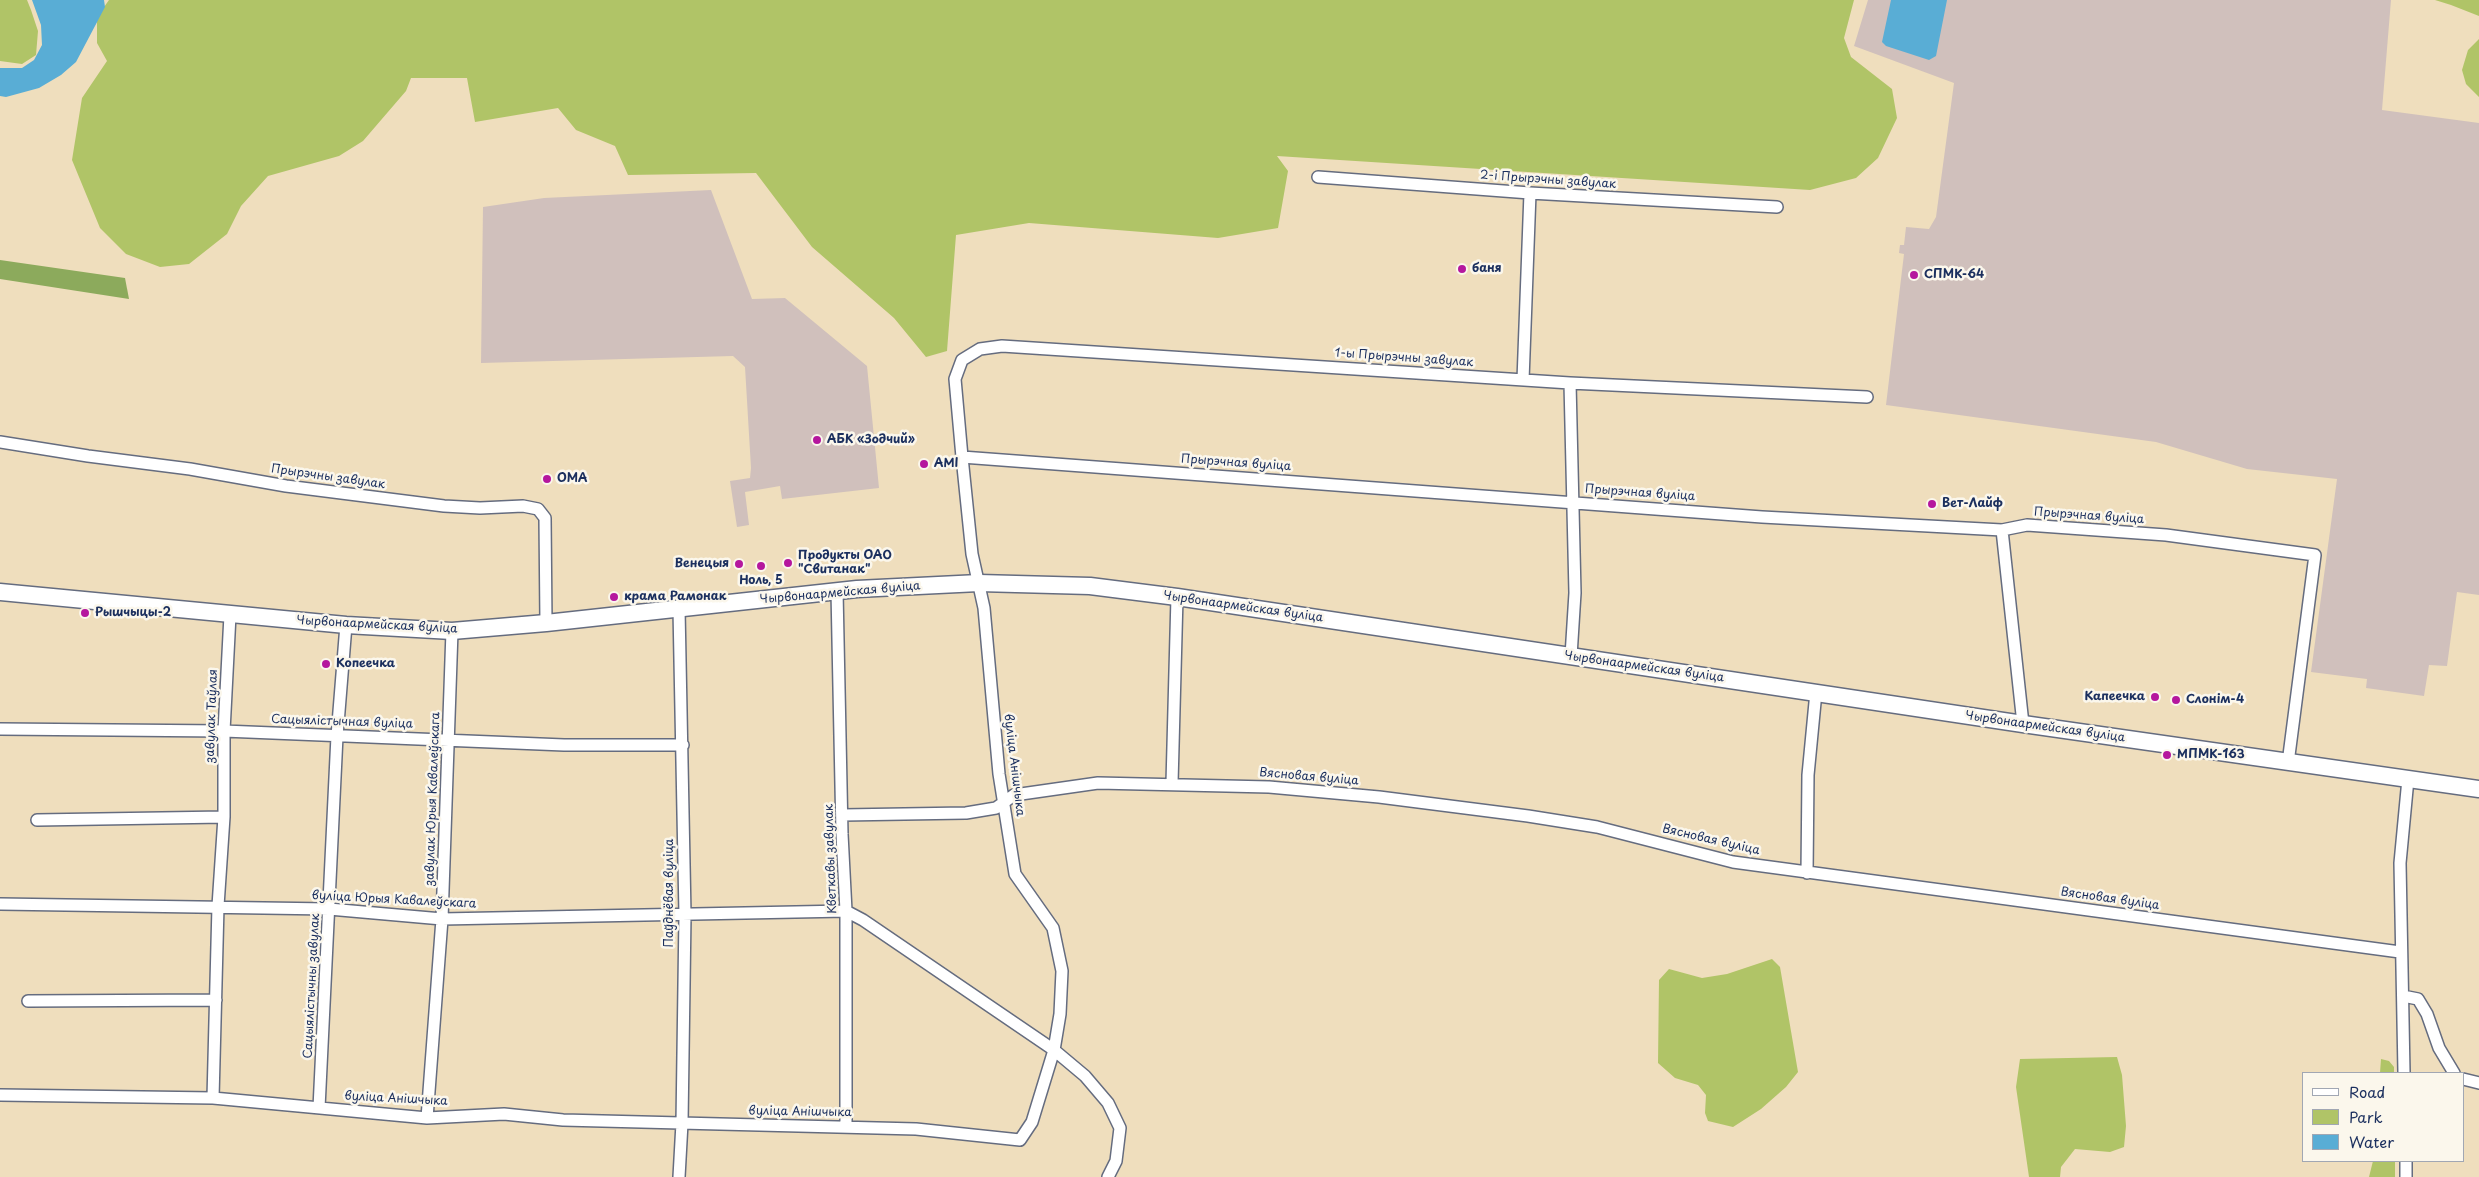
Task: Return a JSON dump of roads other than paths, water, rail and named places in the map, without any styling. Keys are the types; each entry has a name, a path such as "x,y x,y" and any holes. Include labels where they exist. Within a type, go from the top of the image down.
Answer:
{"highway":[{"name":"Чырвонаармейская вуліца","path":"0,592 230,615 346,625 452,631 546,623 837,591 979,582 1090,586 1177,597 2023,724 2479,789"}],"street":[{"name":"2-і Прырэчны завулак","path":"1318,177 1530,193 1777,207"},
{"path":"1523,380 1530,193"},
{"name":"1-ы Прырэчны завулак","path":"955,379 962,360 980,349 1002,346 1570,383 1867,397"},
{"name":"вуліца Анішчыка","path":"0,1095 213,1098 427,1118 504,1114 563,1120 916,1128 1020,1140 1032,1122 1054,1050 1060,1014 1062,971 1053,928 1015,874 1003,800 979,582 972,554 955,379"},
{"path":"1570,383 1575,594 1571,656"},
{"name":"Прырэчны завулак","path":"0,442 190,469 286,486 444,506 480,508 523,506 538,509 546,518 546,623"},
{"name":"Прырэчная вуліца","path":"962,457 1772,517 2002,530 2027,525 2166,535 2315,555 2288,762"},
{"path":"2002,530 2023,724"},
{"name":"Кветкавы завулак","path":"837,591 846,912 846,1127"},
{"path":"1172,783 1177,597"},
{"name":"Паўднёвая вуліца","path":"679,609 685,915 682,1123 679,1177"},
{"name":"завулак Таўлая","path":"213,1098 218,906 224,817 224,731 230,615"},
{"name":"Сацыялістычны завулак","path":"320,1108 337,736 346,625"},
{"name":"завулак Юрыя Кавалеўскага","path":"427,1118 442,919 452,631"},
{"path":"1807,873 1808,775 1816,692"},
{"name":"Сацыялістычная вуліца","path":"0,729 224,731 564,745 683,744"},
{"path":"2404,1072 2403,996 2400,952 2400,863 2408,779"},
{"name":"Вясновая вуліца","path":"843,815 966,813 996,808 1003,800 1014,795 1098,783 1172,783 1269,787 1379,797 1528,816 1597,827 1733,862 2400,952"},
{"path":"37,820 224,817"},
{"name":"вуліца Юрыя Кавалеўскага","path":"0,904 329,909 442,919 846,912"},
{"path":"846,912 863,920 1054,1050 1085,1076 1108,1103 1120,1128 1116,1161 1108,1177"},
{"path":"2403,996 2418,999 2427,1014 2439,1048 2453,1072"},
{"path":"28,1001 216,1000"},
{"path":"2464,1080 2479,1083"},
{"path":"2406,1162 2406,1177"}],"water":[{"path":"32,0 104,0 105,7 76,62 61,75 39,88 6,97 0,96 0,68 22,68 34,60 42,45 41,25"},
{"path":"1891,0 1947,0 1936,56 1929,60 1886,46 1882,42"}],"place":[{"name":"баня","path":"1462,269"},
{"name":"СПМК-64","path":"1914,275"},
{"name":"АБК «Зодчий»","path":"817,440"},
{"name":"AMI","path":"924,464"},
{"name":"ОМА","path":"547,479"},
{"name":"Вет-Лайф","path":"1932,504"},
{"name":"Продукты ОАО \"Свитанак\"","path":"788,563"},
{"name":"Венецыя","path":"739,564"},
{"name":"Ноль, 5","path":"761,566"},
{"name":"крама Рамонак","path":"614,597"},
{"name":"Рышчыцы-2","path":"85,613"},
{"name":"Копеечка","path":"326,664"},
{"name":"Капеечка","path":"2155,697"},
{"name":"Слонім-4","path":"2176,700"},
{"name":"МПМК-163","path":"2167,755"}]}
